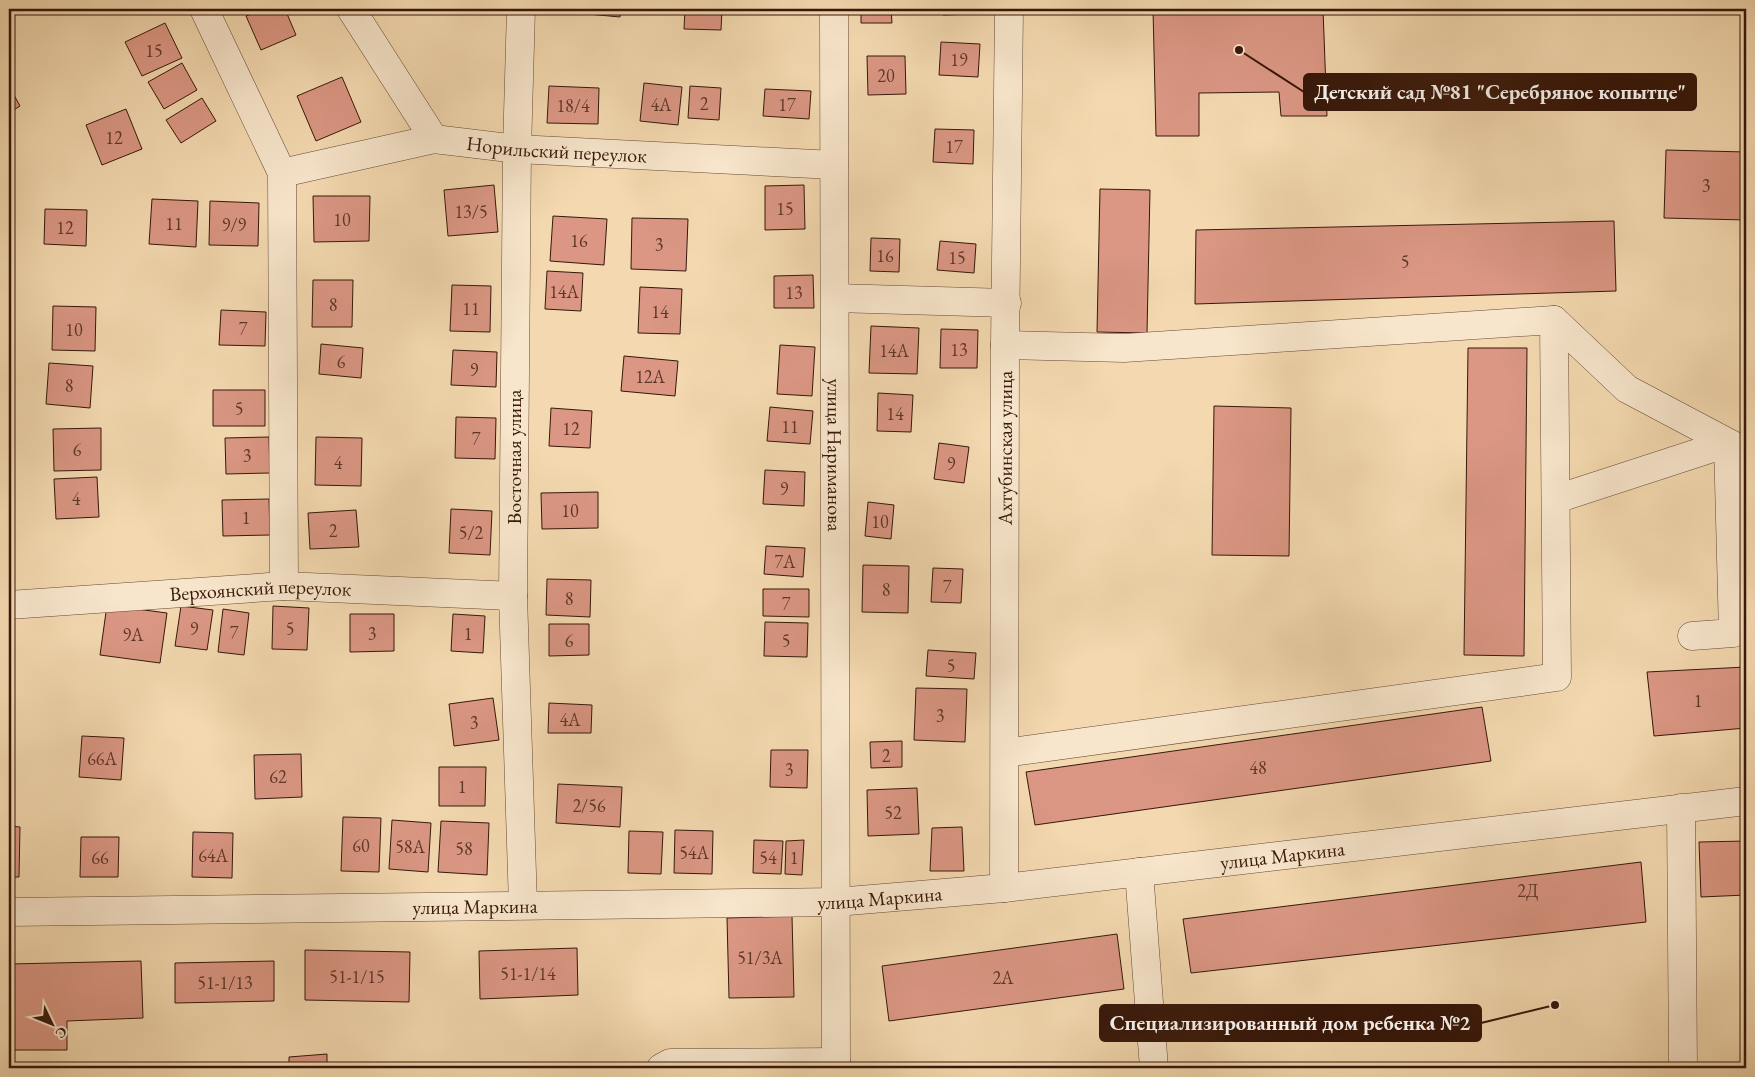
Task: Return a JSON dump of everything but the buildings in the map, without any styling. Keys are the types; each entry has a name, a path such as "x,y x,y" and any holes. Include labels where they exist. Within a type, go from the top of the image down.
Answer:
{"street":[{"path":"204,9 282,173 284,586"},
{"path":"351,9 434,139"},
{"name":"Восточная улица","path":"521,9 517,149 513,596 523,905"},
{"name":"улица Нариманова","path":"834,9 836,1065"},
{"name":"Ахтубинская улица","path":"1004,888 1005,345 1007,304 1009,9"},
{"name":"Норильский переулок","path":"282,173 434,139 517,149 834,165"},
{"path":"835,298 1007,304"},
{"path":"1005,753 1557,676 1554,320"},
{"path":"1005,345 1124,348 1554,320 1627,389 1737,447"},
{"path":"1556,499 1737,447"},
{"path":"1692,636 1733,633 1737,447"},
{"name":"Верхоянский переулок","path":"9,605 284,586 513,596"},
{"name":"улица Маркина","path":"9,912 836,902 1004,888 1746,801"},
{"path":"1681,808 1683,1068"},
{"path":"1139,872 1154,1068"},
{"path":"661,1068 670,1063 836,1065"}],"place":[{"name":"Детский сад №81 \"Серебряное копытце\"","path":"1239,50"},
{"name":"Специализированный дом ребенка №2","path":"1555,1005"}]}
